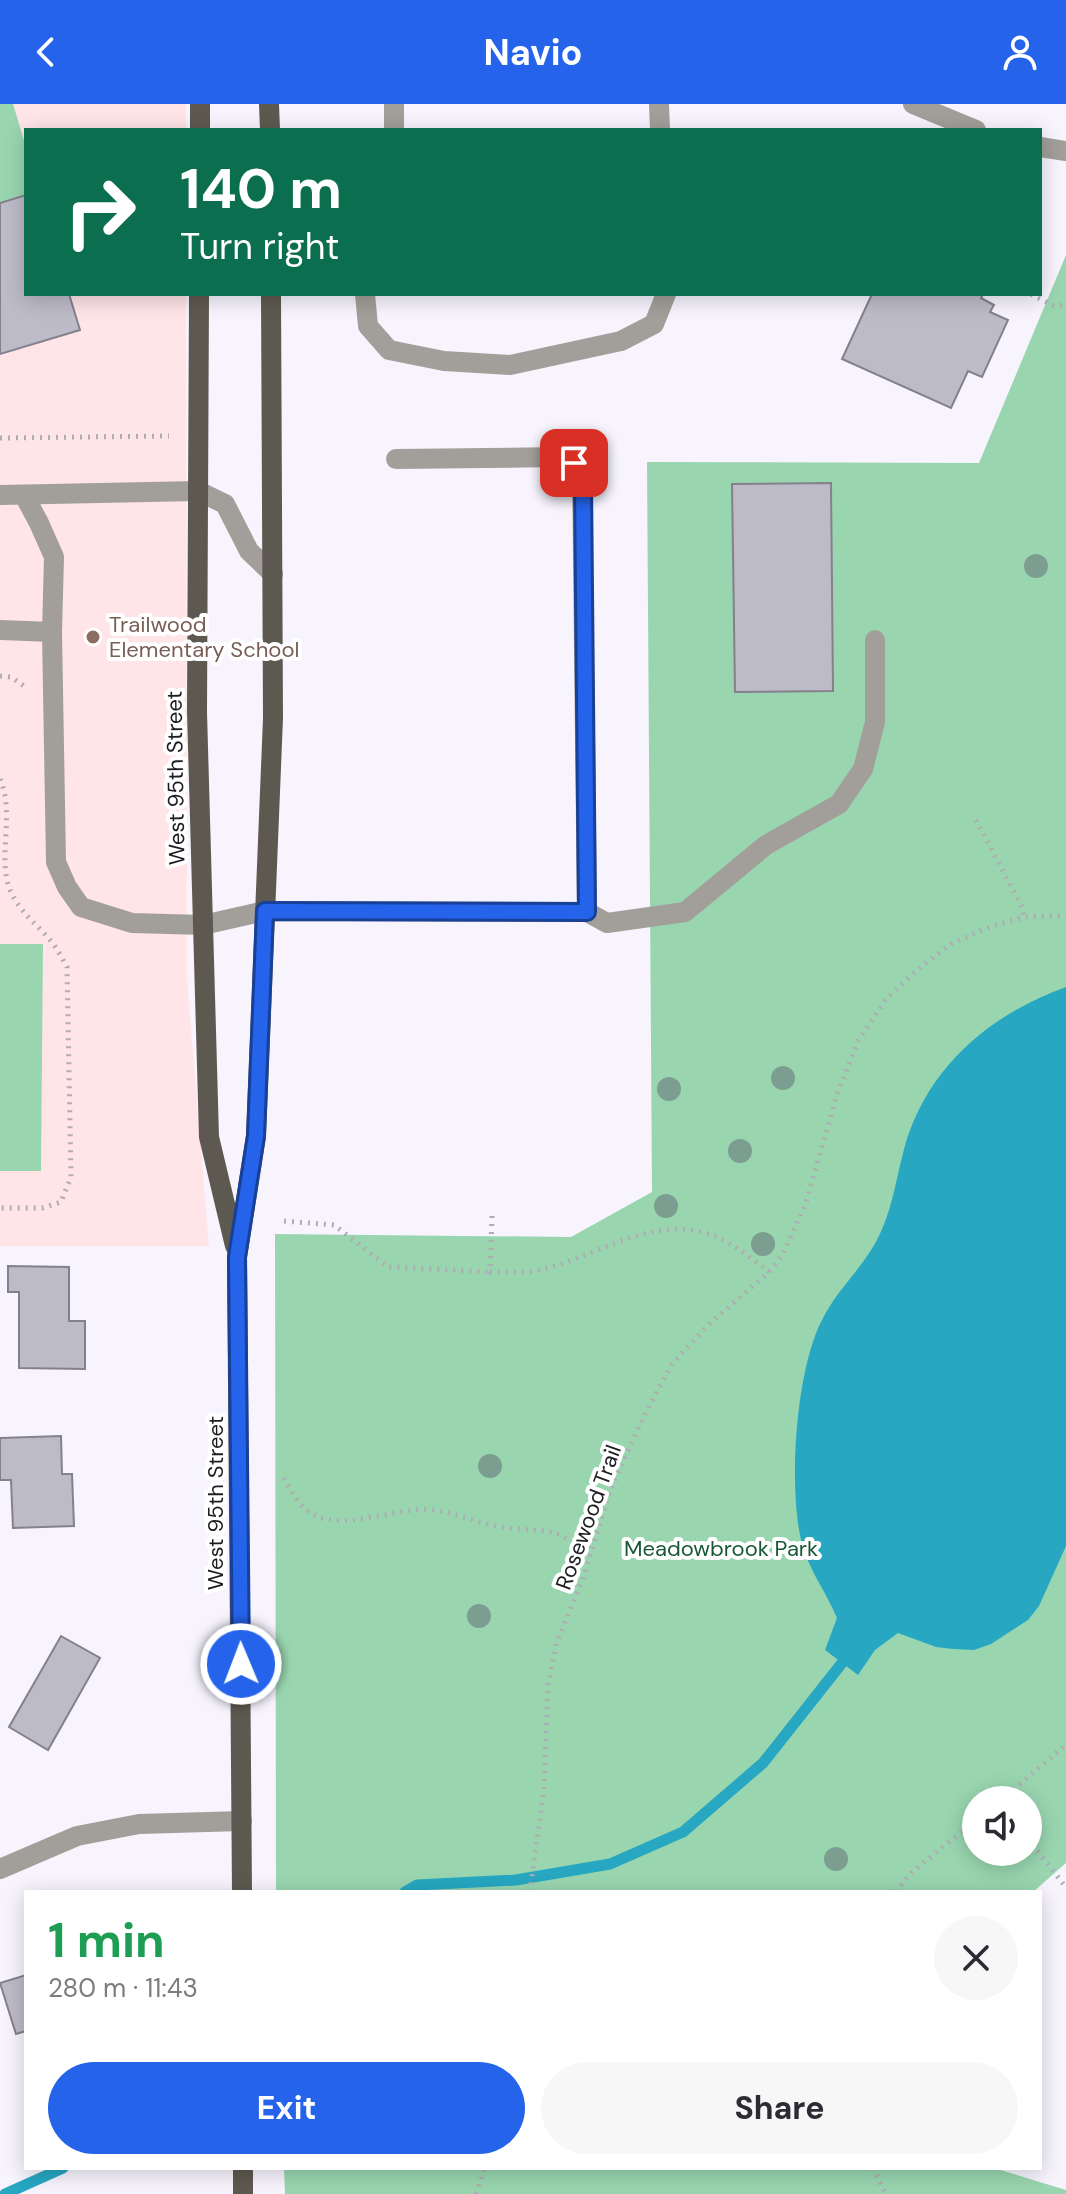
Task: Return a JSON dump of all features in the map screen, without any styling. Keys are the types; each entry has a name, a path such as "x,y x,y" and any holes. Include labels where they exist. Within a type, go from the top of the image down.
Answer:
{"main road":[{"path":"200,104 200,128"},
{"path":"269,104 270,128"},
{"name":"West 95th Street","path":"199,296 197,712 209,1137 237,1257"},
{"name":"West 95th Street","path":"242,1890 237,1257 256,1136 273,718 271,296"},
{"path":"243,2170 243,2194"}],"street":[{"path":"394,104 394,128"},
{"path":"659,104 660,128"},
{"path":"913,104 971,128"},
{"path":"1042,147 1066,151"},
{"path":"365,296 368,326 389,350 444,361 510,365 621,341 654,324 665,296"},
{"path":"396,459 563,457 582,471 587,912"},
{"path":"0,495 198,491 225,504 249,551 273,574"},
{"path":"24,495 54,557 52,632 56,862 67,887 81,907 132,923 203,925 265,911 587,912 607,923 685,912 766,845 839,804 863,769 875,722 875,640"},
{"path":"0,630 52,632"},
{"path":"0,1869 77,1836 139,1824 242,1821"}],"path":[{"path":"1035,296 1054,306 1066,305"},
{"path":"0,438 169,436"},
{"path":"0,779 7,821 7,880 23,914 52,942 67,967 71,1177 61,1202 42,1208 0,1208"},
{"path":"976,820 1022,907 1024,917"},
{"name":"Rosewood Trail","path":"530,1890 544,1787 548,1685 557,1641 610,1490 672,1364 707,1326 769,1272 783,1254 805,1205 838,1092 858,1041 886,999 951,944 984,929 1024,917 1066,916"},
{"path":"490,1272 492,1216"},
{"path":"284,1221 334,1225 376,1259 398,1270 535,1272 624,1240 666,1229 712,1235 740,1250 769,1272"},
{"path":"284,1478 299,1502 321,1518 347,1520 438,1510 491,1525 559,1533 590,1554"},
{"path":"1018,1786 1066,1745"},
{"path":"898,1890 911,1873 962,1831"},
{"path":"1042,1856 1064,1885"},
{"path":"476,2194 484,2170"},
{"path":"874,2170 886,2194"}],"shaded area":[{"name":"Trailwood Elementary School","path":"0,104 186,104 186,128 24,128 24,296 186,296 187,980 209,1246 0,1246"}],"green space":[{"path":"0,104 13,104 24,140 24,196 0,203"},
{"name":"Meadowbrook Park","path":"1066,255 1066,1863 1035,1890 276,1890 275,1234 571,1237 652,1192 647,462 979,463"},
{"path":"0,944 43,944 41,1171 0,1171"},
{"path":"284,2170 1001,2170 1066,2190 1066,2194 285,2194"}],"water":[{"path":"1066,987 1066,1546 1039,1606 1028,1620 991,1644 974,1650 936,1647 898,1633 875,1650 858,1675 825,1650 837,1618 806,1557 800,1535 795,1485 797,1426 813,1341 836,1297 876,1242 889,1210 913,1123 943,1071 986,1030 1037,999"}],"building":[{"path":"24,196 24,296 70,296 80,330 0,354 0,203"},
{"path":"871,296 982,296 994,305 990,312 1008,320 982,377 968,371 951,408 842,359"},
{"path":"831,483 833,691 735,692 732,484"},
{"path":"8,1266 69,1267 69,1321 85,1321 85,1369 19,1368 19,1292 8,1292"},
{"path":"61,1436 62,1474 72,1474 74,1526 13,1528 11,1480 0,1480 0,1438"},
{"path":"61,1636 100,1658 48,1750 9,1727"},
{"path":"24,1976 24,2032 16,2034 0,1983"}],"waterway":[{"path":"408,1890 417,1885 516,1880 610,1864 683,1832 763,1763 842,1663"},
{"path":"5,2194 59,2170"}],"place":[{"name":"Trailwood Elementary School","path":"93,637"}],"route":[{"path":"241,1664 237,1257 256,1136 265,911 587,912 583,483 582,471 574,463"}]}
